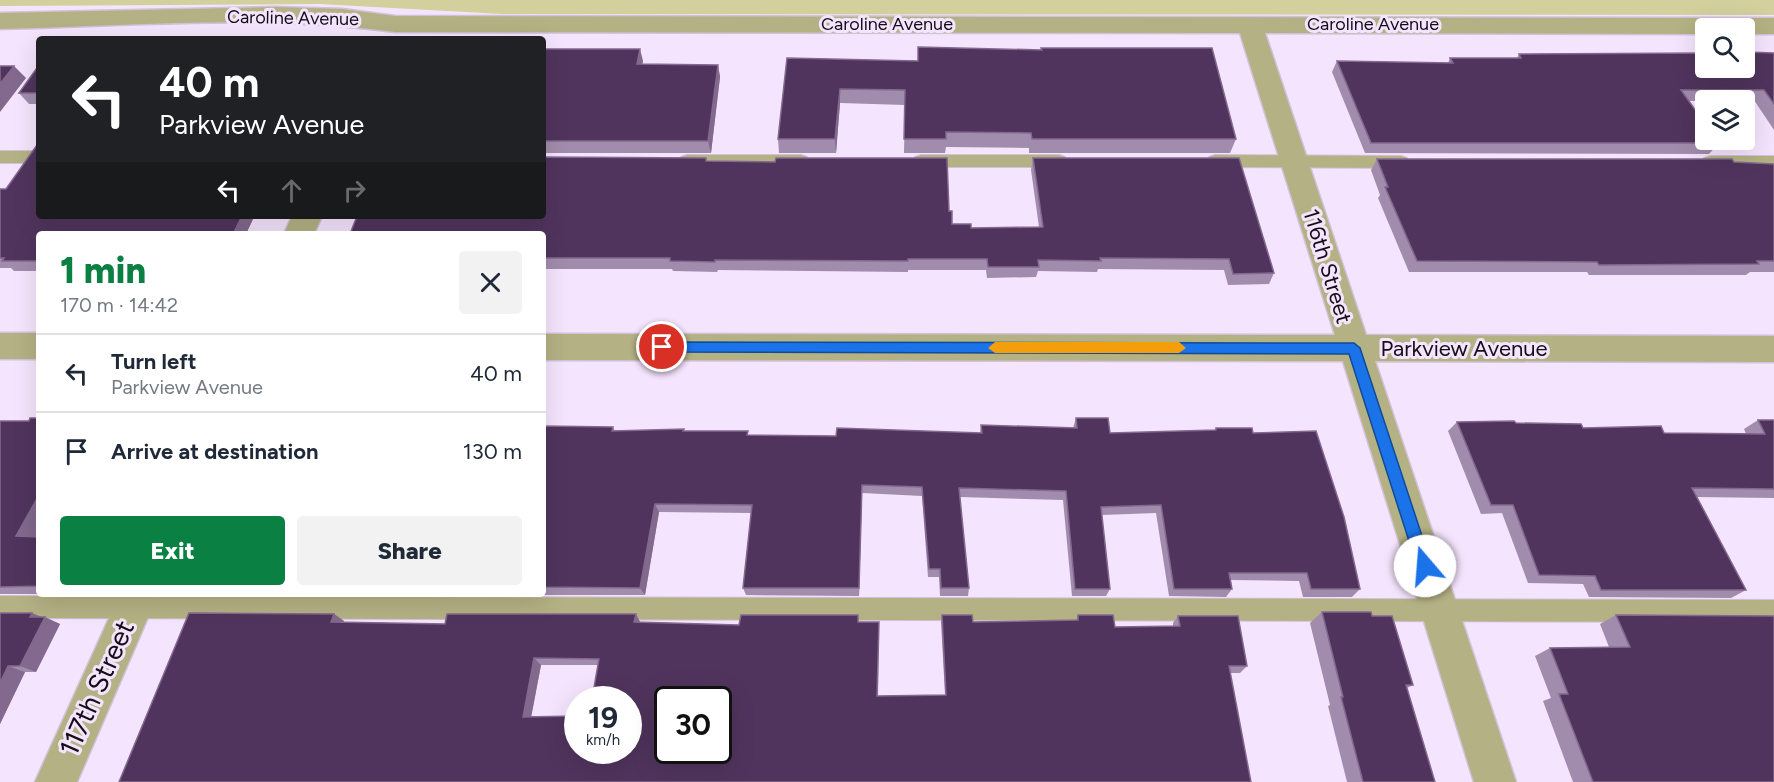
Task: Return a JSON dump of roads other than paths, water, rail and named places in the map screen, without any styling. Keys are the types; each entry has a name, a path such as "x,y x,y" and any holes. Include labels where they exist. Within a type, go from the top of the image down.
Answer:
{"street":[{"name":"Caroline Avenue","path":"0,21 276,15 342,16 392,31 1250,24 1774,26"},
{"name":"116th Street","path":"1250,24 1495,782"},
{"path":"0,346 36,346"},
{"name":"Parkview Avenue","path":"546,347 1774,349"},
{"name":"117th Street","path":"56,782 136,600"}],"lane":[{"path":"0,157 36,158"},
{"path":"674,161 818,161"},
{"path":"901,161 1080,161"},
{"path":"1199,161 1422,162"},
{"path":"1692,162 1774,162"},
{"path":"0,607 136,600 1439,611 1774,611"}]}
